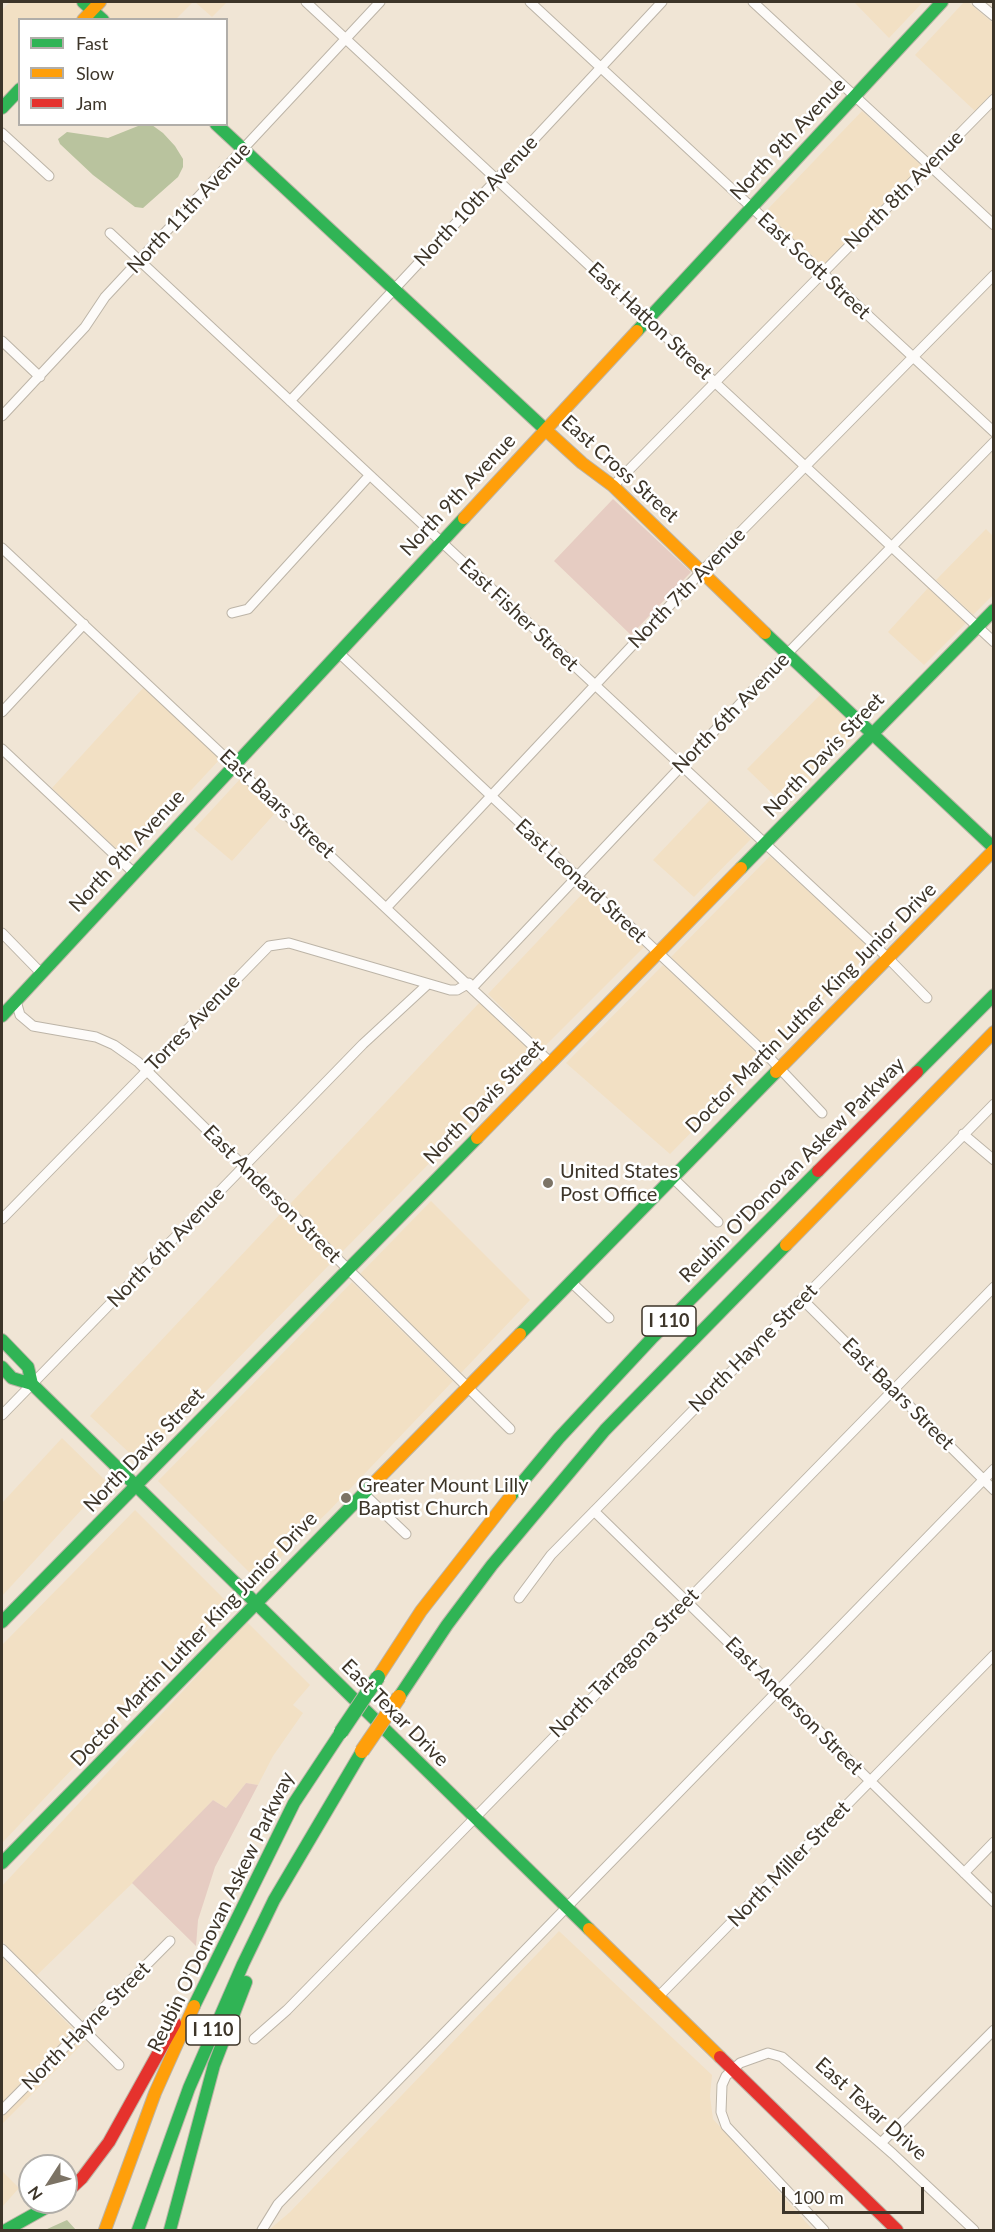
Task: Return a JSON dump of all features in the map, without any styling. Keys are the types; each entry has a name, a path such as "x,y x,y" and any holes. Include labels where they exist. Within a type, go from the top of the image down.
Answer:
{"main road":[{"name":"North 9th Avenue","path":"2,1016 133,872 942,2"},
{"path":"2,108 18,91"},
{"name":"East Cross Street","path":"218,126 582,463 613,486 703,570 871,735 993,849"},
{"name":"North Davis Street","path":"2,1622 993,609"},
{"name":"Doctor Martin Luther King Junior Drive","path":"2,1863 993,849"},
{"name":"Reubin O'Donovan Askew Parkway","path":"105,2230 155,2093 196,2001 294,1803 421,1611 471,1544 559,1438 653,1337 993,995"},
{"name":"I 110","path":"138,2230 189,2088 215,2024 274,1900 362,1751 447,1625 492,1565 605,1430 993,1032"},
{"name":"East Texar Drive","path":"2,1340 28,1367 32,1384"},
{"name":"East Texar Drive","path":"2,1368 12,1378 32,1384 897,2230"},
{"path":"170,2230 214,2065 244,1987 310,1839"},
{"path":"78,2182 110,2142 174,2024 196,2001"},
{"path":"6,2230 35,2214"}],"street":[{"name":"East Hatton Street","path":"306,2 993,642"},
{"name":"North 11th Avenue","path":"2,416 85,327 105,297 380,2"},
{"name":"East Scott Street","path":"530,2 993,432"},
{"name":"North 10th Avenue","path":"290,401 662,2"},
{"path":"753,2 993,225"},
{"path":"977,2 993,16"},
{"name":"North 8th Avenue","path":"613,486 993,99"},
{"path":"2,133 49,176"},
{"name":"East Fisher Street","path":"110,233 888,958 927,998"},
{"name":"North 7th Avenue","path":"387,907 703,570 993,275"},
{"path":"2,341 40,377"},
{"name":"North 6th Avenue","path":"471,985 577,878 787,654 993,442"},
{"path":"232,613 248,609 369,476"},
{"name":"East Baars Street","path":"2,548 471,985 550,1062"},
{"path":"2,712 84,624"},
{"name":"East Leonard Street","path":"338,652 779,1068 822,1113"},
{"path":"2,749 133,872"},
{"path":"2,933 41,973"},
{"name":"Torres Avenue","path":"2,1219 269,946 288,943 428,984"},
{"path":"428,984 457,990 471,985"},
{"name":"North 6th Avenue","path":"2,1416 363,1044 428,984"},
{"name":"East Anderson Street","path":"16,1001 20,1015 33,1026 96,1036 129,1054 510,1429"},
{"name":"North Hayne Street","path":"519,1598 550,1555 993,1104"},
{"path":"963,1134 993,1160"},
{"path":"672,1177 718,1222"},
{"path":"571,1282 609,1318"},
{"name":"North Tarragona Street","path":"254,2038 287,2010 993,1287"},
{"name":"East Baars Street","path":"802,1299 993,1490"},
{"path":"262,2230 278,2204 993,1469"},
{"path":"363,1493 406,1534"},
{"name":"East Anderson Street","path":"594,1511 993,1902"},
{"name":"North Miller Street","path":"659,1996 993,1656"},
{"path":"964,1873 993,1842"},
{"name":"North Hayne Street","path":"2,2110 170,1941"},
{"path":"2,1949 119,2065"},
{"path":"881,2143 993,2030"},
{"name":"East Texar Drive","path":"731,2069 761,2054 782,2057 881,2143 974,2230"},
{"path":"731,2069 720,2094 726,2126 825,2230"}],"shaded area":[{"path":"10,2 75,2 85,10 77,18 18,18 18,82 2,100 2,10"},
{"path":"106,2 193,2 177,18 110,18 99,9"},
{"path":"195,2 227,2 212,17"},
{"path":"854,2 923,2 889,38"},
{"path":"964,2 968,2 993,23 993,92 975,111 915,55"},
{"path":"862,111 922,166 823,266 765,212"},
{"path":"138,126 153,126 175,146 183,159 183,167 178,177 143,208 135,207 93,175 60,144 58,139 67,132 108,138"},
{"path":"613,499 691,572 631,635 554,561"},
{"path":"986,529 993,536 993,595 973,615 936,580"},
{"path":"928,588 966,623 924,665 888,632"},
{"path":"144,687 221,758 127,859 52,788"},
{"path":"821,694 859,731 785,806 747,769"},
{"path":"241,778 277,811 232,861 194,829"},
{"path":"710,800 751,839 694,897 653,860"},
{"path":"770,856 872,950 771,1052 671,957"},
{"path":"584,892 644,947 543,1048 488,994"},
{"path":"663,965 763,1059 670,1154 566,1063"},
{"path":"480,1002 536,1055 340,1254 290,1204"},
{"path":"431,1201 530,1300 461,1373 360,1274"},
{"path":"282,1212 332,1262 138,1461 90,1416"},
{"path":"352,1282 453,1381 328,1512 257,1580 158,1481"},
{"path":"62,1438 107,1482 2,1596 2,1503"},
{"path":"135,1510 229,1604 2,1843 2,1645"},
{"path":"247,1622 310,1685 293,1705 303,1713 273,1756 258,1785 246,1783 226,1808 213,1800 172,1845 36,1976 2,1941 2,1886"},
{"path":"246,1783 258,1785 215,1867 198,1920 196,1946 132,1883 213,1800 226,1808"},
{"path":"559,1931 712,2075 710,2096 713,2119 813,2230 269,2230 290,2212"},
{"path":"2,1957 75,2031 2,2103"},
{"path":"82,2038 85,2041 2,2124 2,2117"},
{"path":"2,2171 18,2189 2,2207"},
{"path":"67,2220 76,2230 45,2230"}],"traffic: fast":[{"path":"83,2 101,18"},
{"path":"637,331 942,2"},
{"path":"2,108 18,91"},
{"path":"218,126 548,432"},
{"path":"2,1016 464,518"},
{"path":"741,868 994,610"},
{"path":"765,633 994,848"},
{"path":"917,1072 994,995"},
{"path":"520,1334 776,1072"},
{"path":"2,1622 477,1138"},
{"path":"510,1497 559,1438 653,1337 818,1171"},
{"path":"399,1697 447,1625 492,1565 605,1430 786,1245"},
{"path":"2,1340 28,1367 32,1384"},
{"path":"2,1367 12,1378 32,1384 589,1929"},
{"path":"2,1863 374,1483"},
{"path":"341,1732 378,1677"},
{"path":"194,2006 294,1803 341,1732"},
{"path":"138,2230 189,2088 243,1964 274,1900 362,1751"},
{"path":"170,2230 214,2065 246,1982"},
{"path":"6,2230 35,2214"}],"traffic: slow":[{"path":"85,18 100,2"},
{"path":"464,518 637,331"},
{"path":"548,432 582,463 613,486 765,633"},
{"path":"776,1072 994,850"},
{"path":"477,1138 741,868"},
{"path":"786,1245 994,1032"},
{"path":"374,1483 520,1334"},
{"path":"378,1677 421,1611 510,1497"},
{"path":"362,1751 399,1697"},
{"path":"589,1929 720,2057"},
{"path":"105,2230 155,2093 194,2006"}],"traffic: jam":[{"path":"818,1171 917,1072"},
{"path":"78,2182 109,2142 175,2023"},
{"path":"720,2057 897,2230"}],"place":[{"name":"United States Post Office","path":"548,1183"},
{"name":"Greater Mount Lilly Baptist Church","path":"346,1498"}]}
